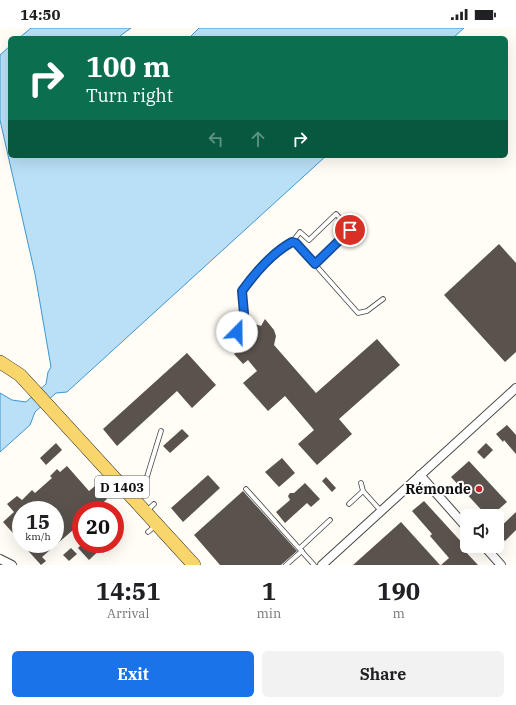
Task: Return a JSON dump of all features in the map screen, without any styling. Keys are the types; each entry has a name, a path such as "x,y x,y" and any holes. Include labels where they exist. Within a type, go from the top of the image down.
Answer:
{"main road":[{"name":"D 1403","path":"0,362 20,375 135,500 150,508 152,528 194,565"}],"street":[{"path":"322,565 516,388"},
{"path":"420,475 460,520"},
{"path":"490,553 501,565"},
{"path":"0,559 12,565"}],"lane":[{"path":"230,339 245,325 242,291 254,274 285,246 292,242 300,232 309,240 336,214 350,230 315,264"},
{"path":"292,242 296,243 358,313 367,311 383,299"},
{"path":"135,500 142,493 161,431"},
{"path":"361,483 363,491 381,511"},
{"path":"246,489 314,565"},
{"path":"349,504 363,491"},
{"path":"286,565 330,520"}],"water":[{"path":"31,28 131,28 120,36 21,36"},
{"path":"199,28 464,28 455,36 191,36"},
{"path":"8,48 8,155 0,120 0,55"},
{"path":"9,158 324,158 67,392 56,393 35,412 30,425 0,452 0,393 12,400 26,402 46,384 48,372 51,367 35,274"}],"building":[{"path":"499,244 516,263 516,352 505,362 444,295"},
{"path":"265,319 274,330 276,336 274,345 316,393 377,339 400,365 339,419 352,434 317,465 298,444 314,430 285,396 268,411 243,383 257,371 248,360 243,364 234,354 254,337 255,324 261,326"},
{"path":"187,353 216,385 192,408 177,391 117,446 103,429"},
{"path":"507,425 516,435 516,454 504,440 503,442 496,434"},
{"path":"182,429 189,436 170,453 163,446"},
{"path":"56,443 62,450 46,465 40,458"},
{"path":"486,443 493,450 484,459 477,452"},
{"path":"282,458 295,473 279,487 265,472"},
{"name":"Rémonde","path":"469,461 507,502 499,509 481,509 451,477"},
{"path":"67,466 89,491 95,486 107,499 105,501 72,501 72,531 64,538 64,501 12,501 12,510 7,504 17,496 22,500 32,490 35,493 52,478 50,476 57,469 60,472"},
{"path":"208,475 220,488 183,522 171,508"},
{"path":"326,477 336,488 332,492 322,481"},
{"path":"305,483 320,499 311,507 307,503 285,523 276,512 290,500 288,496 290,493 294,493"},
{"path":"243,491 297,551 281,565 220,565 194,535"},
{"path":"424,501 460,540 460,553 467,553 478,565 441,565 449,558 430,536 432,534 412,511"},
{"path":"516,512 516,530 505,541 504,540 504,523"},
{"path":"12,514 12,532 3,522"},
{"path":"401,522 440,565 353,565"},
{"path":"71,548 72,553 77,554 69,561 63,555"},
{"path":"30,553 47,553 42,557 46,561 41,565"},
{"path":"83,553 96,553 89,560"}],"place":[{"name":"Rémonde","path":"479,489"}],"route":[{"path":"237,332 245,325 242,291 254,274 285,246 292,242 296,243 315,264 350,230"}]}
